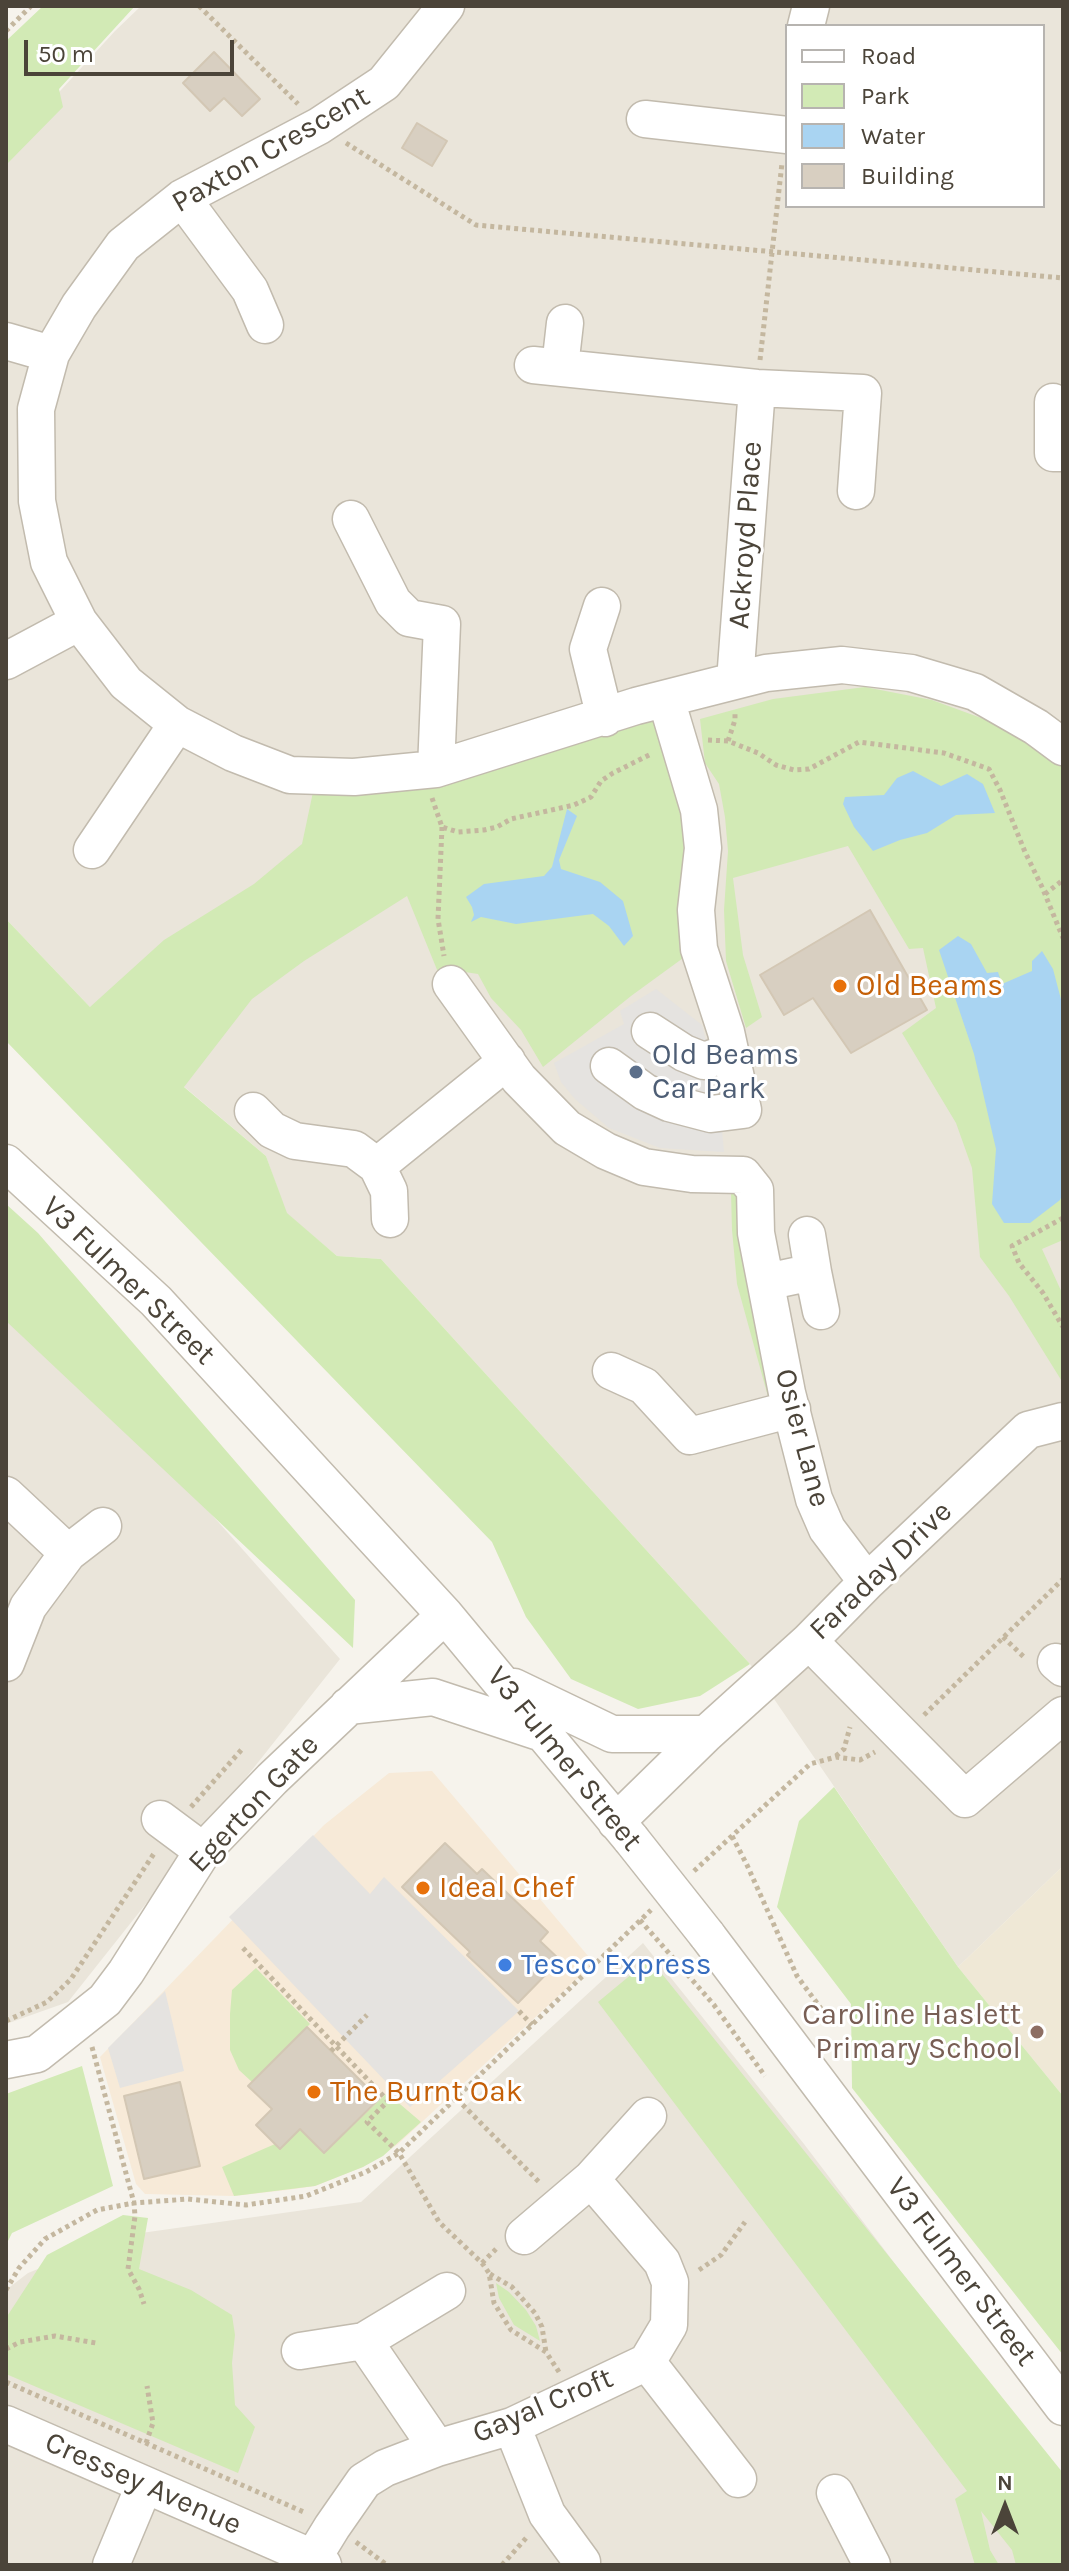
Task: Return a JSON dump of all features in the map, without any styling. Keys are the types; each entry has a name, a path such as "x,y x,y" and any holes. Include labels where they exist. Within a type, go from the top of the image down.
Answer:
{"street":[{"name":"Paxton Crescent","path":"439,8 384,83 319,126 182,198 123,245 79,306 51,354 36,409 22,502 79,622 126,683 177,724 233,753 290,775 354,777 436,769 666,699 766,673 842,665 911,673 975,692 1036,727 1063,747"},
{"path":"645,119 785,130"},
{"path":"182,198 250,290 265,325"},
{"path":"565,323 547,366 757,388 863,393 856,491"},
{"path":"6,341 51,354"},
{"name":"Ackroyd Place","path":"735,681 757,388"},
{"path":"1053,402 1056,463"},
{"path":"351,519 393,602 409,618 457,624 436,769"},
{"path":"602,606 588,649 605,718"},
{"path":"6,661 79,622"},
{"path":"609,1066 645,1092 669,1103 711,1114 743,1110 730,1052 699,949 696,910 703,848 699,810 666,699"},
{"path":"96,829 177,724"},
{"name":"Osier Lane","path":"451,984 519,1079 567,1128 606,1151 644,1167 692,1174 743,1175 755,1190 756,1233 814,1499 827,1529 867,1582"},
{"path":"650,1031 684,1053 704,1061 730,1052"},
{"path":"377,1166 507,1061"},
{"path":"253,1111 272,1130 295,1141 354,1149 377,1166 389,1191 390,1219"},
{"name":"V3 Fulmer Street","path":"6,1163 156,1301 445,1615 707,1935 1063,2407"},
{"path":"807,1235 821,1311"},
{"path":"766,1282 813,1272"},
{"path":"611,1371 644,1386 689,1449 792,1409"},
{"name":"Faraday Drive","path":"623,1831 706,1734 809,1641 1028,1430 1063,1421"},
{"path":"6,1495 68,1553"},
{"path":"6,1663 28,1607 68,1553 103,1526"},
{"name":"Egerton Gate","path":"6,2060 37,2054 105,2000 203,1851 348,1706 445,1615"},
{"path":"809,1641 965,1799 1063,1715"},
{"path":"501,1681 612,1734 706,1734"},
{"path":"348,1706 433,1697 545,1734"},
{"path":"166,1824 203,1851"},
{"path":"524,2236 591,2179 648,2116"},
{"path":"591,2179 662,2262 670,2282"},
{"name":"Gayal Croft","path":"318,2562 332,2527 364,2481 385,2468 437,2448 512,2426 647,2362 669,2325 670,2282"},
{"path":"300,2351 364,2341 447,2291"},
{"name":"Gayal Croft","path":"364,2341 437,2448"},
{"name":"Gayal Croft","path":"647,2362 738,2479"},
{"name":"Cressey Avenue","path":"6,2424 318,2562"},
{"path":"512,2426 547,2514 582,2562"},
{"path":"111,2565 144,2486"},
{"path":"835,2493 872,2565"}],"path":[{"path":"6,31 31,6"},
{"path":"199,6 319,126 476,225 1063,278"},
{"path":"757,388 785,139"},
{"path":"442,827 458,832 484,830 511,819 574,805 591,797 601,781 613,773 652,754 711,740 728,741 758,753 776,765 794,770 809,769 859,742 944,753 989,769 1063,938"},
{"path":"436,769 431,792 442,827 438,919 451,984"},
{"path":"1045,894 1063,880"},
{"path":"1063,1218 1012,1246 1019,1263 1043,1293 1063,1327"},
{"path":"684,1881 810,1764 836,1757 860,1760 904,1735 1063,1579"},
{"path":"6,2021 47,2002 71,1979 135,1880 166,1824 243,1748"},
{"path":"732,1836 797,1976 825,2014"},
{"path":"6,2290 19,2268 45,2239 97,2210 134,2203 188,2199 246,2205 306,2196 366,2172 399,2153 662,1900"},
{"path":"640,1920 714,2005 765,2076"},
{"path":"243,1948 333,2048 388,2101 367,2122"},
{"path":"519,2011 532,2025"},
{"path":"333,2048 367,2015"},
{"path":"79,2050 91,2044 134,2203 128,2269 144,2304"},
{"path":"457,2099 561,2204"},
{"path":"362,2116 399,2153 439,2222 489,2273 512,2287 535,2313 542,2327 546,2352 575,2396"},
{"path":"670,2282 696,2273 721,2255 745,2222"},
{"path":"489,2273 494,2303 511,2330 546,2352"},
{"path":"6,2349 20,2342 55,2336 96,2343"},
{"path":"6,2382 304,2512 362,2545 387,2565"},
{"path":"146,2443 153,2423 147,2386"}],"shaded area":[{"path":"141,6 1063,6 1063,1866 958,1967 750,1664 381,1259 337,1256 286,1213 266,1156 90,1007 6,919 6,150"},
{"name":"Old Beams Car Park","path":"656,989 702,1025 718,1088 724,1152 660,1148 609,1128 575,1099 561,1082 554,1063 624,1024 620,1011"},
{"path":"6,1318 157,1453 340,1659 68,2002 6,2024"},
{"path":"432,1771 594,1963 397,2145 363,2167 315,2186 287,2190 234,2196 145,2194 136,2184 100,2057 324,1825 389,1773"},
{"path":"313,1835 370,1894 384,1877 519,2011 410,2107 229,1917"},
{"name":"Caroline Haslett Primary School","path":"1063,1866 1063,2096 958,1967"},
{"path":"643,1943 804,2144 1029,2440 1063,2565 6,2565 6,2290 28,2273 120,2236 361,2202"},
{"path":"165,1991 184,2071 120,2088 108,2048"}],"green space":[{"path":"43,6 135,6 59,89 63,107 6,165 6,41"},
{"path":"865,687 932,700 1003,726 1063,766 1063,1240 1042,1249 1063,1295 1063,1383 1009,1296 980,1257 972,1168 956,1123 902,1033 936,1008 923,948 909,949 848,846 733,878 743,955 762,1017 746,1028 726,961 724,910 728,851 725,817 719,784 705,763 700,719 773,699"},
{"path":"655,718 688,795 690,953 543,1067 521,1030 491,998 478,974 458,971 442,982 407,896 304,961 252,999 184,1087 266,1156 287,1213 337,1256 381,1259 750,1664 700,1696 638,1709 571,1679 526,1617 492,1542 6,1041 6,919 90,1007 164,940 254,884 302,844 313,792 388,792"},
{"path":"731,1193 748,1195 783,1387 770,1404 737,1284"},
{"path":"6,1204 38,1233 355,1600 353,1648 6,1321"},
{"path":"834,1787 958,1967 1063,2096 1063,2355 852,2088 851,2004 777,1907 799,1821"},
{"path":"650,1959 1063,2473 1063,2565 1016,2565 1012,2550 981,2511 990,2550 999,2565 975,2565 955,2499 967,2491 598,2002"},
{"path":"256,1968 310,2024 252,2082 239,2070 230,2050 230,2014 232,1990"},
{"path":"82,2066 113,2186 12,2233 6,2245 6,2094"},
{"path":"387,2093 421,2122 383,2156 315,2186 234,2196 222,2167 275,2144 280,2149 300,2129 324,2153"},
{"path":"123,2215 148,2218 139,2269 191,2290 232,2315 235,2405 255,2427 238,2473 6,2374 6,2318 47,2255"},
{"path":"496,2283 526,2310 536,2326 540,2341 514,2325 499,2298"}],"water":[{"path":"913,771 941,786 967,774 983,784 995,813 956,815 927,833 873,851 854,827 843,804 845,797 884,795 897,778"},
{"path":"567,809 577,816 559,860 561,869 600,882 623,901 633,936 624,946 609,926 593,914 516,924 481,917 471,922 474,915 466,897 484,884 544,876 552,867"},
{"path":"958,936 971,944 987,973 998,972 1002,984 1032,971 1032,961 1042,951 1053,969 1063,1007 1063,1193 1060,1200 1030,1223 1004,1223 992,1204 996,1149 974,1054 939,950"}],"building":[{"path":"214,52 260,99 242,116 224,98 210,111 183,83"},
{"path":"417,123 447,141 432,166 402,148"},
{"name":"Old Beams","path":"870,910 927,1010 851,1053 813,998 784,1015 760,975"},
{"path":"445,1843 477,1874 482,1869 548,1932 540,1941 560,1960 518,2003 402,1887"},
{"name":"The Burnt Oak","path":"307,2027 379,2099 324,2153 300,2129 280,2149 256,2125 272,2109 248,2086"},
{"path":"180,2082 200,2166 144,2179 124,2096"}],"place":[{"name":"Old Beams","path":"840,986"},
{"name":"Old Beams Car Park","path":"636,1072"},
{"name":"Ideal Chef","path":"423,1888"},
{"name":"Tesco Express","path":"505,1965"},
{"name":"Caroline Haslett Primary School","path":"1037,2032"},
{"name":"The Burnt Oak","path":"314,2092"}]}
